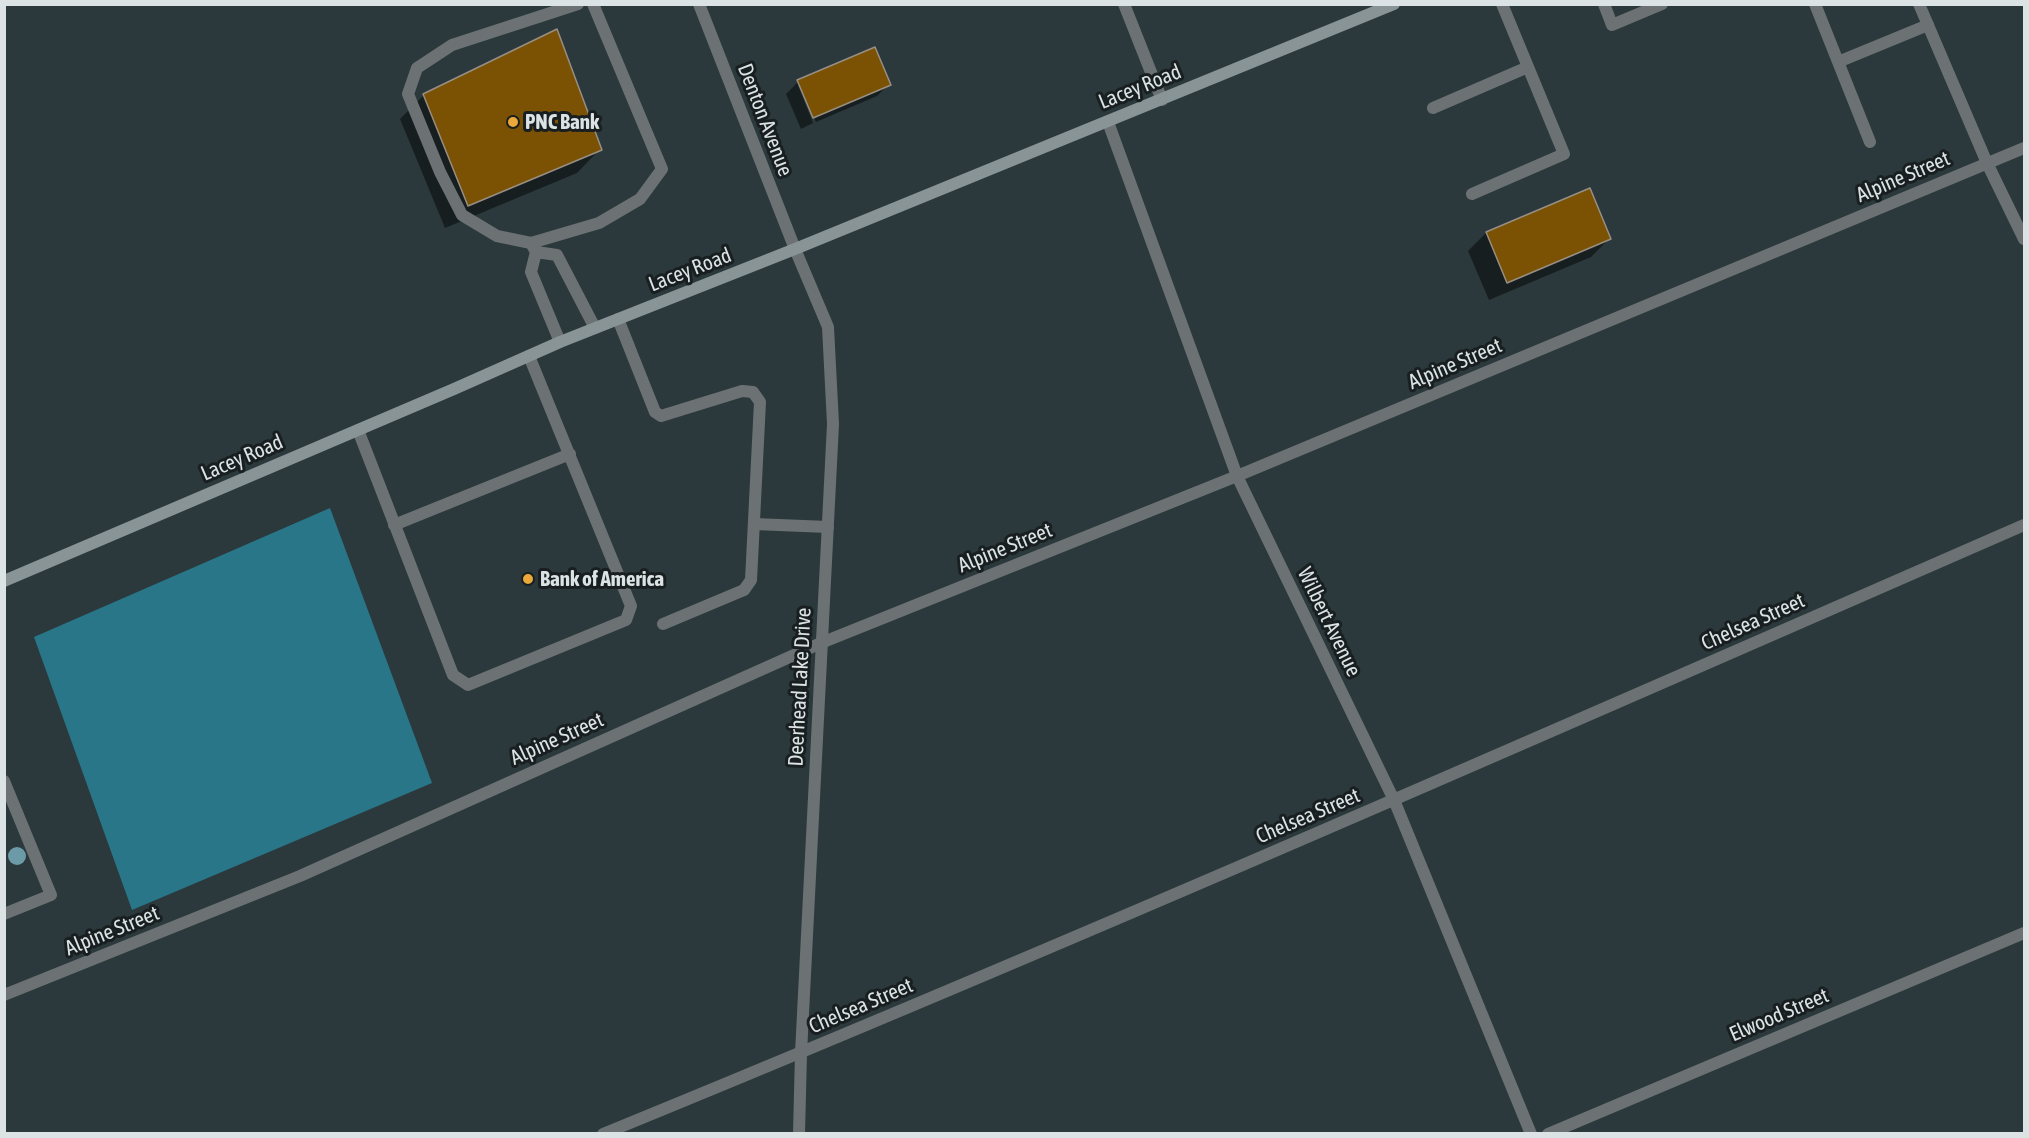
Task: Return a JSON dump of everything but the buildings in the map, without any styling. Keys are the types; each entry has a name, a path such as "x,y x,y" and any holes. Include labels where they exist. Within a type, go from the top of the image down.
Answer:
{"main road":[{"name":"Lacey Road","path":"4,581 560,342 795,249 1394,4"}],"street":[{"path":"578,4 452,45 417,68 408,94 440,172 462,215 497,236 557,255 595,328"},
{"path":"533,247 599,223 640,200 662,169 593,4"},
{"name":"Denton Avenue","path":"699,4 795,249"},
{"path":"1124,4 1162,100"},
{"path":"1472,194 1564,154 1502,4"},
{"path":"1604,4 1612,25 1662,4"},
{"path":"1815,4 1870,142"},
{"path":"1919,4 1987,163 2025,239"},
{"path":"1838,62 1928,25"},
{"path":"1433,108 1528,67"},
{"name":"Wilbert Avenue","path":"1108,122 1237,476 1394,800 1532,1134"},
{"name":"Alpine Street","path":"4,995 300,876 821,643 1237,476 2025,148"},
{"path":"533,247 531,272 560,342"},
{"name":"Deerhead Lake Drive","path":"795,249 828,327 833,424 801,1053 799,1134"},
{"path":"618,319 655,412 661,416 742,391 753,392 760,402 751,580 744,590 663,624"},
{"path":"358,430 453,675 468,685 626,620 631,606 529,356"},
{"path":"394,525 570,454"},
{"path":"754,524 828,527"},
{"name":"Chelsea Street","path":"603,1134 801,1053 1394,800 2025,525"},
{"path":"4,781 51,895 4,914"},
{"name":"Elwood Street","path":"1548,1134 2025,933"}],"shaded area":[{"path":"330,508 432,783 132,910 34,637"}],"place":[{"name":"PNC Bank","path":"513,122"},
{"name":"Bank of America","path":"528,579"}]}
